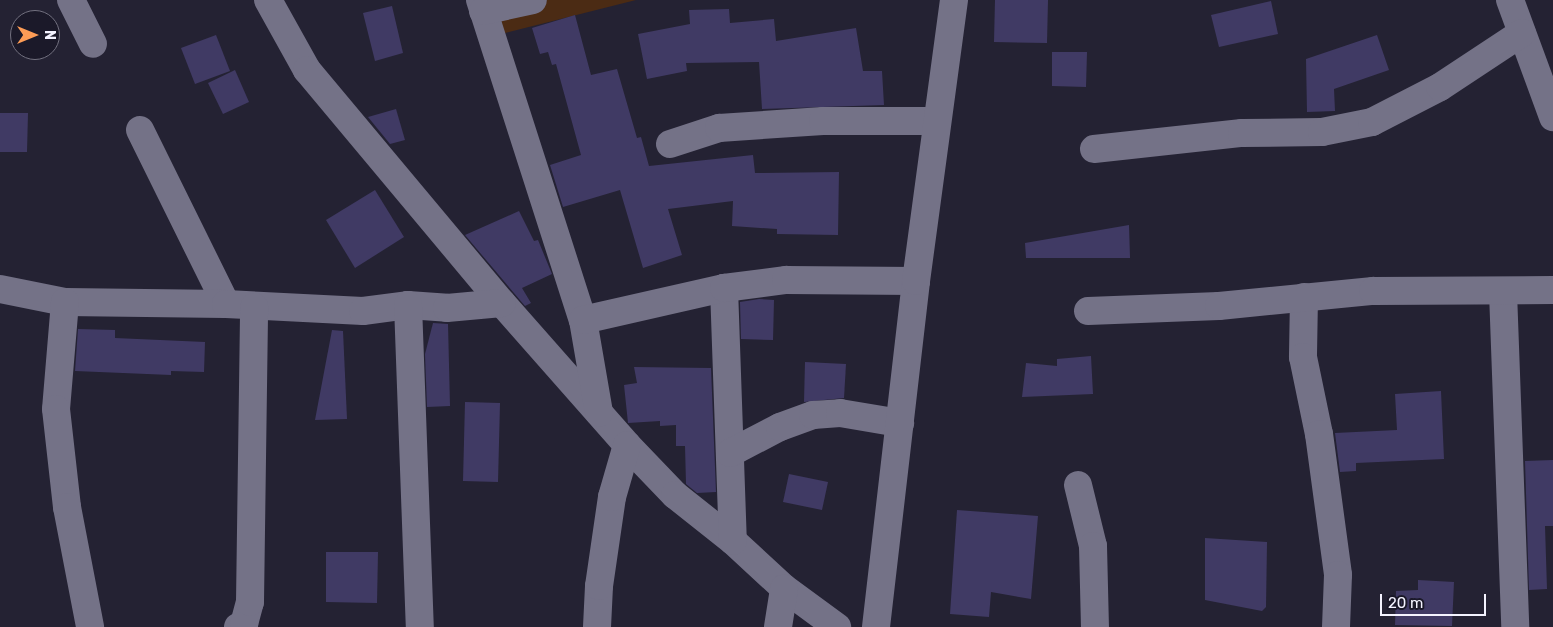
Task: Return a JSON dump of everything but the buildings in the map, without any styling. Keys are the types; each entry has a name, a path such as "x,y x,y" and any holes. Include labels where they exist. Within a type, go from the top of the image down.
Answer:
{"street":[{"path":"71,0 93,44"},
{"path":"268,0 307,70 502,303 627,445 675,495 733,541 784,588 837,627"},
{"path":"533,0 481,5 583,320 599,413"},
{"path":"876,627 916,281 954,0"},
{"path":"1510,0 1553,117"},
{"path":"1094,149 1242,133 1322,132 1372,122 1440,87 1522,33"},
{"path":"670,144 719,128 823,121 937,121"},
{"path":"140,130 226,304"},
{"path":"583,320 724,288 786,280 916,281"},
{"path":"724,288 733,541"},
{"path":"0,289 65,302 226,304 254,307 363,311 408,305 447,308 502,303"},
{"path":"1088,311 1219,306 1304,297 1417,290 1504,292 1553,290"},
{"path":"1504,292 1515,627"},
{"path":"1304,297 1303,358 1319,434 1338,575 1336,627"},
{"path":"65,302 56,409 67,507 90,627"},
{"path":"408,305 420,627"},
{"path":"242,626 250,602 254,307"},
{"path":"730,452 780,427 812,415 840,413 900,423"},
{"path":"597,627 599,586 612,497 627,445"},
{"path":"1078,485 1093,546 1095,627"},
{"path":"778,627 784,588"}],"shaded area":[{"path":"485,0 636,0 497,35"}]}
